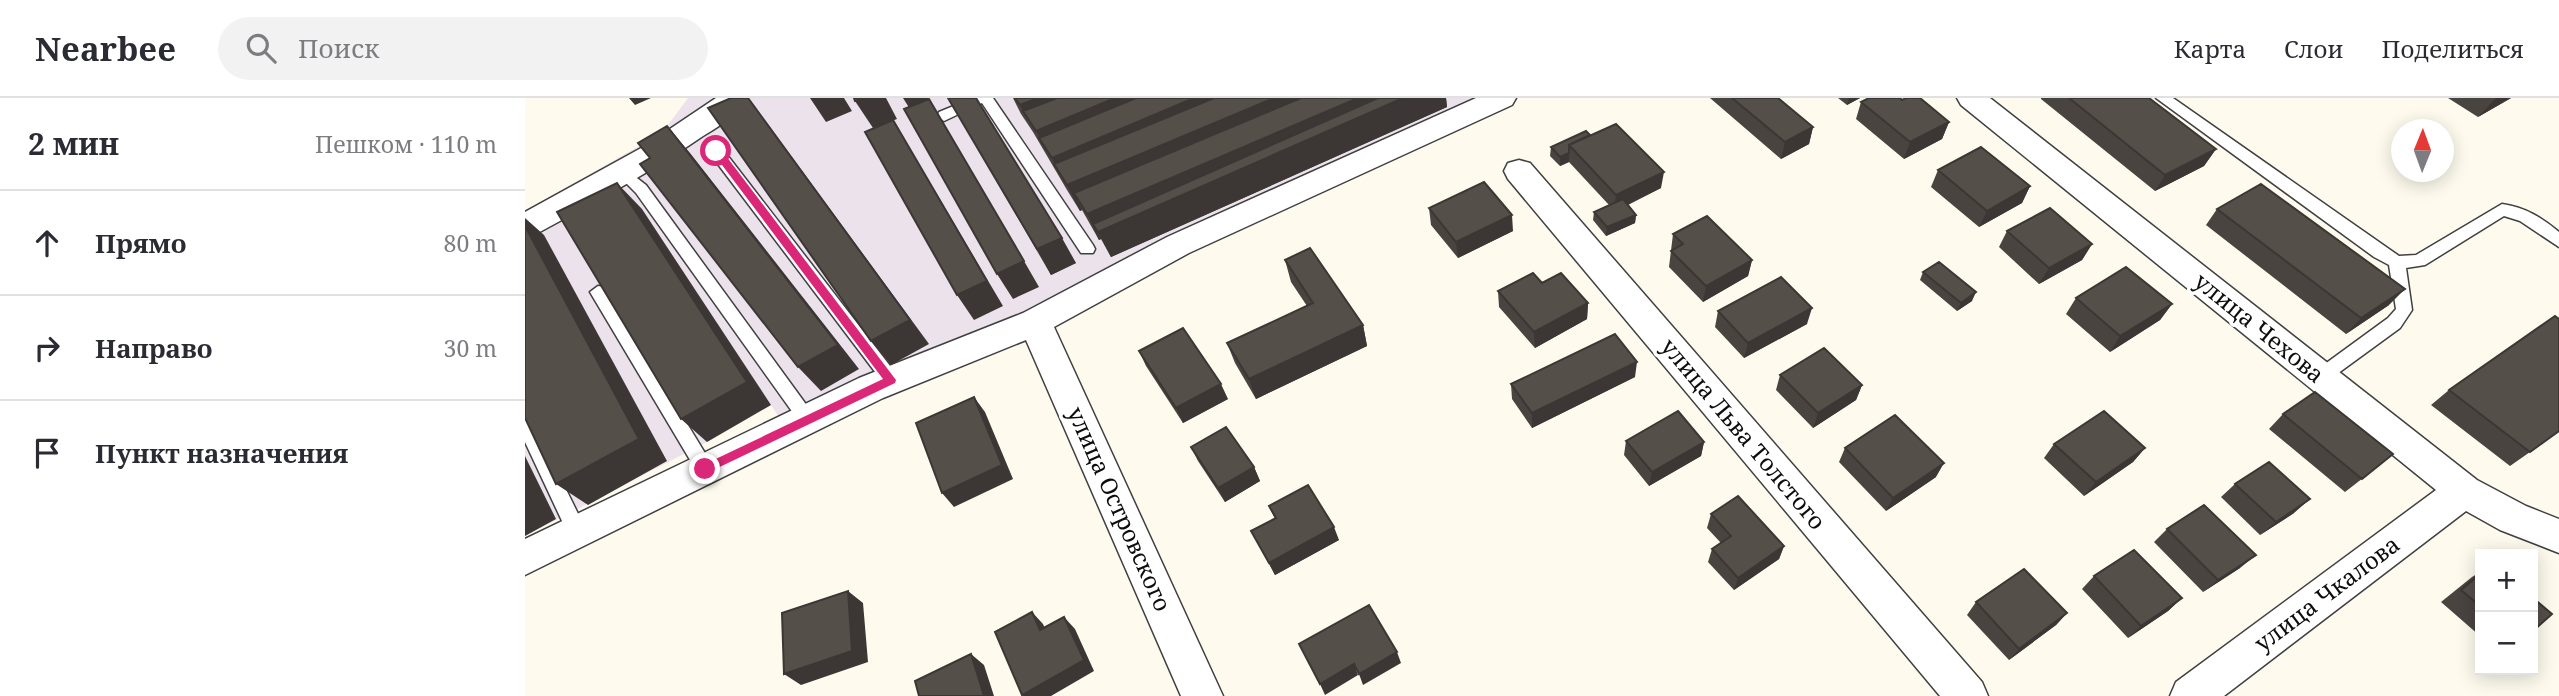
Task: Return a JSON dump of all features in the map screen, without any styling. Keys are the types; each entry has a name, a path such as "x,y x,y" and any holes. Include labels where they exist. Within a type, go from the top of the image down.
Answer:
{"street":[{"path":"525,558 807,419 891,380 1035,322 1178,245 1502,98"},
{"name":"улица Чехова","path":"1974,99 2464,491 2513,518 2559,536"},
{"path":"525,226 624,173 689,133 727,104"},
{"name":"улица Льва Толстого","path":"1519,171 1966,696"},
{"name":"улица Островского","path":"1035,322 1202,696"},
{"name":"улица Чкалова","path":"2191,696 2464,491"}],"lane":[{"path":"944,116 985,98 1087,249"},
{"path":"2162,98 2380,254 2397,262 2419,261 2502,210 2515,211 2539,224 2559,241"},
{"path":"716,151 891,380"},
{"path":"624,173 641,189 807,419"},
{"path":"2320,377 2394,323 2404,310 2397,262"},
{"path":"598,292 705,469"},
{"path":"525,423 577,532"}],"shaded area":[{"path":"688,98 1486,98 1037,308 781,420 771,405 707,442 525,536 525,211 662,133"}],"building":[{"path":"731,98 748,98 910,320 871,341 708,108"},
{"path":"948,98 976,98 1062,238 1037,249"},
{"path":"1015,98 1038,98 1020,105"},
{"path":"1057,98 1115,98 1036,131 1023,111"},
{"path":"1136,98 1194,98 1052,158 1039,138"},
{"path":"1214,98 1274,98 1067,185 1054,164"},
{"path":"1301,98 1358,98 1087,214 1074,193"},
{"path":"1378,98 1403,98 1098,232 1093,224"},
{"path":"1732,98 1778,98 1813,127 1785,142"},
{"path":"1869,98 1920,98 1949,122 1910,142 1861,102"},
{"path":"2069,98 2149,98 2216,149 2165,175"},
{"path":"929,99 1024,261 997,274 904,109"},
{"path":"893,120 987,281 957,295 865,132"},
{"path":"1616,124 1664,172 1616,195 1569,145"},
{"path":"667,126 838,345 798,367 640,164 650,158 638,143"},
{"path":"1586,131 1590,135 1569,145 1569,153 1560,157 1551,147"},
{"path":"1981,147 2030,186 1987,211 1938,170"},
{"path":"1484,182 1512,215 1456,242 1429,208"},
{"path":"617,183 747,382 681,419 557,212"},
{"path":"2261,184 2405,289 2361,318 2217,209"},
{"path":"1623,199 1636,215 1607,227 1594,212"},
{"path":"2050,208 2092,244 2049,268 2007,231"},
{"path":"1707,216 1752,260 1706,286 1671,251 1683,244 1673,234"},
{"path":"525,226 639,439 556,484 525,418"},
{"path":"1310,248 1363,325 1249,379 1227,343 1313,303 1285,260"},
{"path":"1939,262 1976,292 1961,303 1923,272"},
{"path":"2126,267 2172,304 2120,336 2076,298"},
{"path":"1533,273 1542,283 1561,273 1588,303 1534,332 1498,291"},
{"path":"1781,277 1812,308 1748,343 1718,311"},
{"path":"2555,316 2559,319 2559,431 2530,452 2449,390"},
{"path":"1183,328 1221,384 1176,408 1139,351"},
{"path":"1615,334 1637,362 1532,413 1511,384"},
{"path":"1824,348 1862,385 1818,413 1780,375"},
{"path":"2315,392 2393,454 2362,479 2283,414"},
{"path":"974,397 1002,465 942,493 916,423"},
{"path":"1678,411 1704,442 1652,472 1626,441"},
{"path":"2104,411 2145,448 2096,482 2054,444"},
{"path":"1895,415 1944,463 1893,498 1845,448"},
{"path":"1226,427 1254,467 1218,488 1191,447"},
{"path":"2269,462 2310,499 2276,522 2235,484"},
{"path":"1308,485 1334,527 1269,563 1251,531 1276,518 1269,506"},
{"path":"1738,496 1784,546 1738,578 1712,549 1731,536 1711,514"},
{"path":"2204,505 2256,555 2218,580 2167,529"},
{"path":"2134,550 2182,598 2141,626 2094,576"},
{"path":"2024,569 2067,613 2019,649 1976,602"},
{"path":"2475,578 2475,602 2461,590"},
{"path":"848,591 852,651 784,674 782,613"},
{"path":"2538,602 2552,614 2538,627"},
{"path":"1369,605 1397,652 1359,674 1354,664 1320,684 1299,644"},
{"path":"1032,612 1040,630 1064,617 1084,660 1022,695 995,632"},
{"path":"971,654 984,696 919,696 915,681"}],"route":[{"path":"705,469 891,380 716,151"}]}
